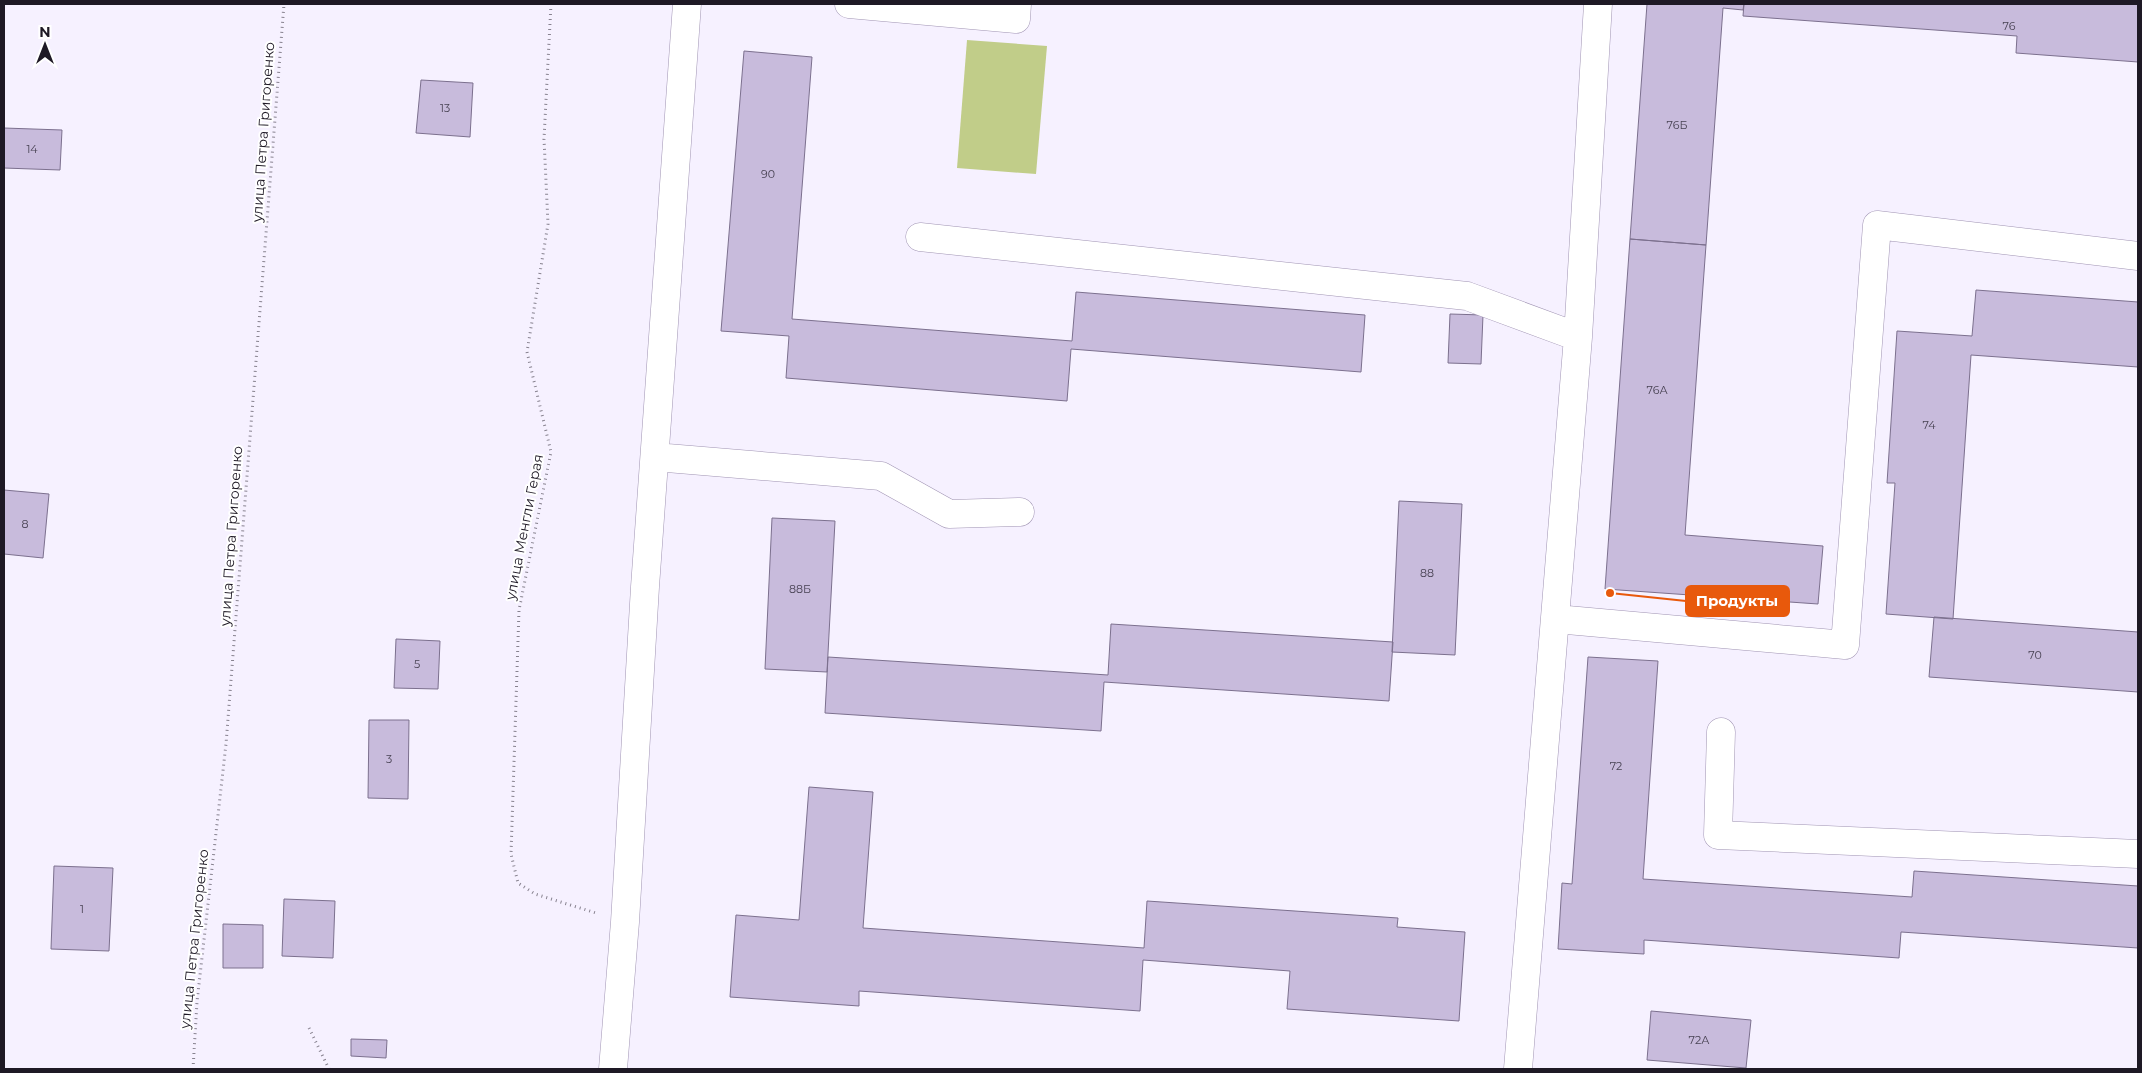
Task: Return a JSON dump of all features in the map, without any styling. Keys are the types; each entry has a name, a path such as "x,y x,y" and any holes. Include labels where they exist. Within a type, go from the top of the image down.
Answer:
{"street":[{"path":"613,1069 625,922 654,457 687,4"},
{"path":"849,4 1016,19 1017,4"},
{"path":"1518,1069 1578,337 1598,4"},
{"path":"1556,619 1845,645 1877,225 2138,256"},
{"path":"920,237 1467,296 1578,337"},
{"path":"654,457 882,476 949,514 1020,512"},
{"path":"1721,732 1718,835 2138,854"}],"path":[{"name":"улица Петра Григоренко","path":"193,1069 197,1002 226,744 284,4"},
{"name":"улица Менгли Герая","path":"550,4 544,139 548,224 527,352 551,452 518,610 511,854 518,883 535,894 625,922"},
{"path":"308,1028 329,1069"}],"green space":[{"path":"967,40 1047,46 1036,174 957,168"}],"building":[{"path":"1647,4 1744,4 1743,10 1723,8 1706,245 1630,239"},
{"path":"1744,4 2138,4 2138,62 2016,53 2017,36 1743,16"},
{"path":"744,51 812,57 792,319 1072,341 1076,292 1365,315 1361,372 1071,349 1067,401 786,378 789,336 721,331"},
{"path":"421,80 473,83 470,137 416,133"},
{"path":"4,128 62,130 60,170 4,168"},
{"path":"1630,239 1706,245 1685,535 1823,546 1818,604 1605,589"},
{"path":"1976,290 2138,302 2138,367 1971,355 1953,619 1886,614 1895,483 1887,483 1897,331 1972,336"},
{"path":"1450,314 1483,315 1481,364 1448,363"},
{"path":"4,490 49,494 43,558 4,554"},
{"path":"1399,501 1462,504 1455,655 1392,652"},
{"path":"772,518 835,521 827,672 765,669"},
{"path":"1934,617 2138,632 2138,692 1929,677"},
{"path":"1111,624 1393,642 1389,701 1104,682 1101,731 825,713 828,657 1108,675"},
{"path":"396,639 440,641 438,689 394,688"},
{"path":"1588,657 1658,661 1643,879 1912,897 1914,871 2138,886 2138,948 1901,932 1899,958 1644,940 1644,954 1558,949 1562,883 1572,884"},
{"path":"369,720 409,720 408,799 368,798"},
{"path":"809,787 873,792 863,928 1144,948 1147,901 1398,918 1397,927 1465,932 1459,1021 1287,1009 1290,971 1143,960 1140,1011 859,991 859,1006 730,997 736,915 799,920"},
{"path":"54,866 113,868 109,951 51,949"},
{"path":"284,899 335,901 333,958 282,956"},
{"path":"223,924 263,925 263,968 223,968"},
{"path":"1651,1011 1751,1020 1746,1068 1647,1060"},
{"path":"351,1039 387,1040 386,1058 351,1056"}],"place":[{"name":"Продукты","path":"1610,593"}]}
